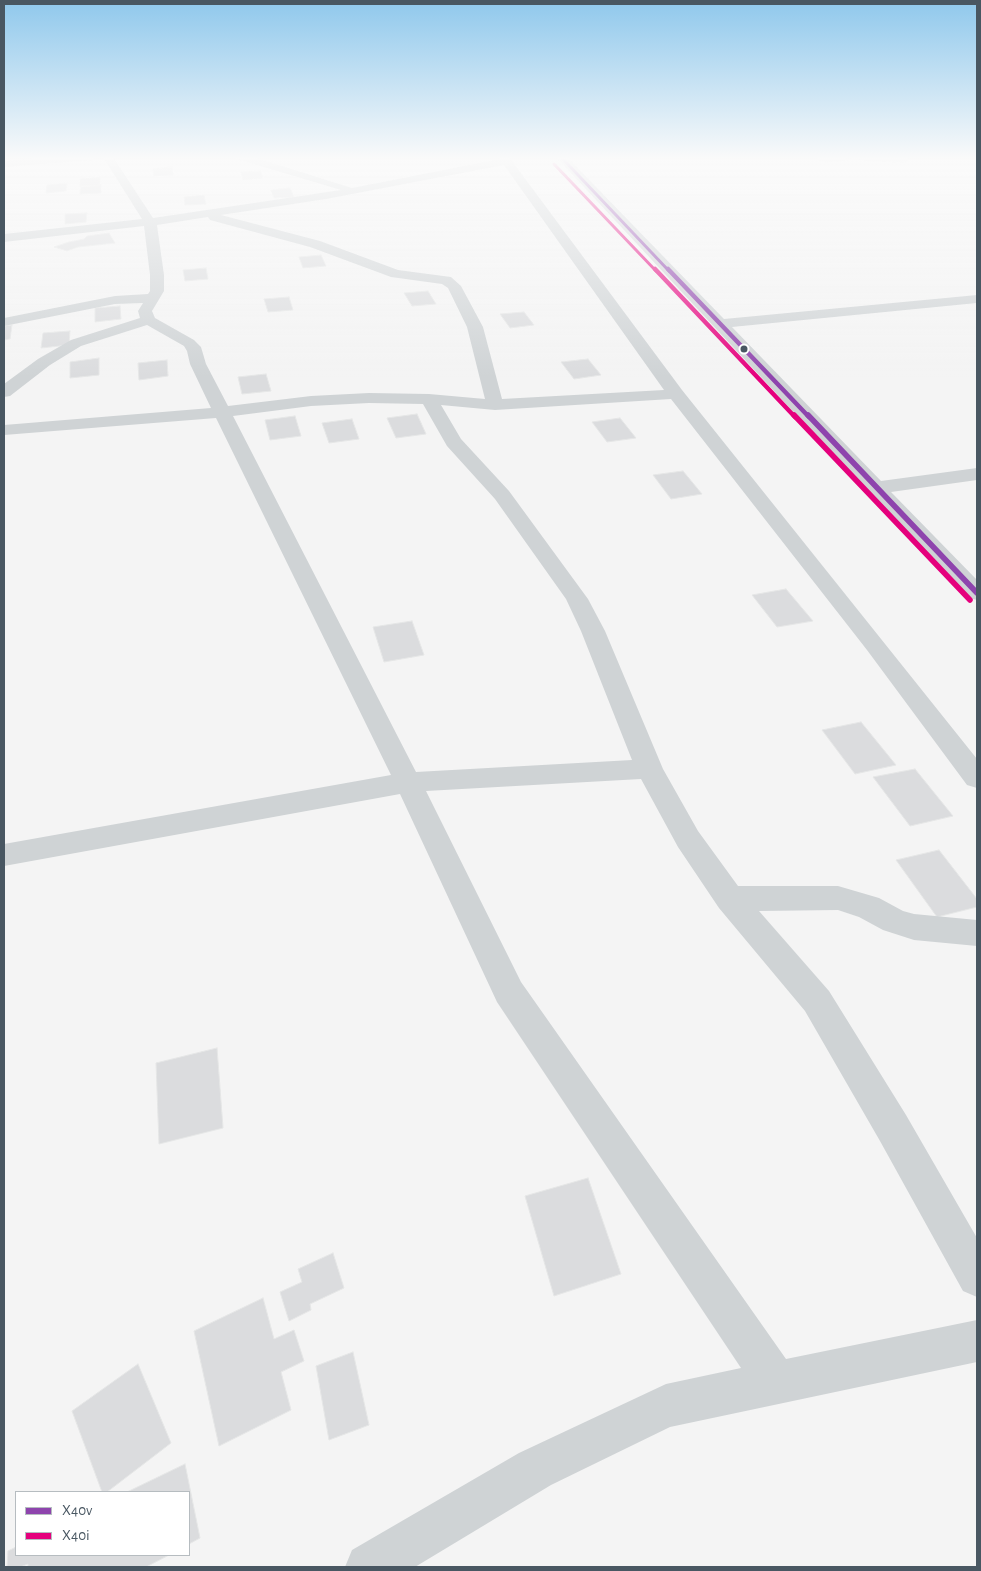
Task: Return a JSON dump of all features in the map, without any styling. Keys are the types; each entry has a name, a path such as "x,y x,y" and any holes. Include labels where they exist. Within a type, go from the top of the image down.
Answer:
{"street":[{"path":"4,238 74,230"},
{"path":"151,230 157,275 157,291 145,310 148,320 189,343 195,350 198,364 408,782 509,992 777,1383"},
{"path":"266,230 315,244 396,274 446,280 454,286 475,328 495,405"},
{"path":"558,230 676,394 875,645 977,778"},
{"path":"630,230 977,593"},
{"path":"4,322 116,300 154,298"},
{"path":"718,324 977,299"},
{"path":"4,392 44,362 76,343 148,320"},
{"path":"4,430 223,412 311,401 369,398 429,399 495,405 676,394"},
{"path":"429,399 453,442 502,495 576,599 593,631 649,769 688,839 730,899 817,1000 893,1128 977,1277"},
{"path":"876,488 977,474"},
{"path":"4,855 408,782 649,769"},
{"path":"730,899 838,898 868,907 894,921 914,927 977,933"},
{"path":"391,1561 535,1470 666,1406 977,1341"}],"building":[{"path":"109,233 115,243 78,247 67,251 54,247 84,239 87,236"},
{"path":"321,255 326,266 303,268 299,257"},
{"path":"206,268 208,279 185,281 183,270"},
{"path":"428,291 436,304 412,306 404,293"},
{"path":"289,297 293,310 268,312 264,299"},
{"path":"120,306 121,319 95,322 95,308"},
{"path":"524,312 534,325 510,328 500,314"},
{"path":"12,325 10,339 4,340 4,326"},
{"path":"70,331 69,345 41,348 43,333"},
{"path":"99,358 99,375 70,378 70,362"},
{"path":"588,359 601,375 574,379 561,362"},
{"path":"167,360 168,376 139,380 138,363"},
{"path":"266,374 271,391 242,394 238,377"},
{"path":"417,414 426,434 396,438 387,418"},
{"path":"295,416 301,436 270,440 265,420"},
{"path":"620,418 636,438 607,442 592,422"},
{"path":"352,419 359,439 329,443 322,423"},
{"path":"683,471 702,494 671,499 653,475"},
{"path":"786,589 813,621 777,627 752,595"},
{"path":"412,621 424,655 384,662 373,627"},
{"path":"861,722 896,765 855,774 822,730"},
{"path":"915,769 953,816 910,826 873,777"},
{"path":"939,850 977,899 977,907 937,917 896,860"},
{"path":"217,1048 223,1128 159,1144 156,1063"},
{"path":"588,1178 621,1274 554,1296 525,1196"},
{"path":"333,1253 344,1288 310,1304 311,1310 289,1321 280,1292 302,1282 298,1269"},
{"path":"263,1298 274,1339 294,1330 304,1361 281,1372 291,1410 219,1446 194,1331"},
{"path":"353,1352 369,1425 329,1440 316,1366"},
{"path":"138,1364 171,1443 108,1491 102,1491 72,1411"},
{"path":"185,1464 200,1538 190,1543 190,1491 129,1491"},
{"path":"15,1548 15,1556 167,1556 146,1567 28,1567 28,1564 20,1567 7,1567 8,1551"}],"transit line":[{"name":"X40i","path":"617,230 970,600"},
{"name":"X40v","path":"631,230 977,593"}]}
